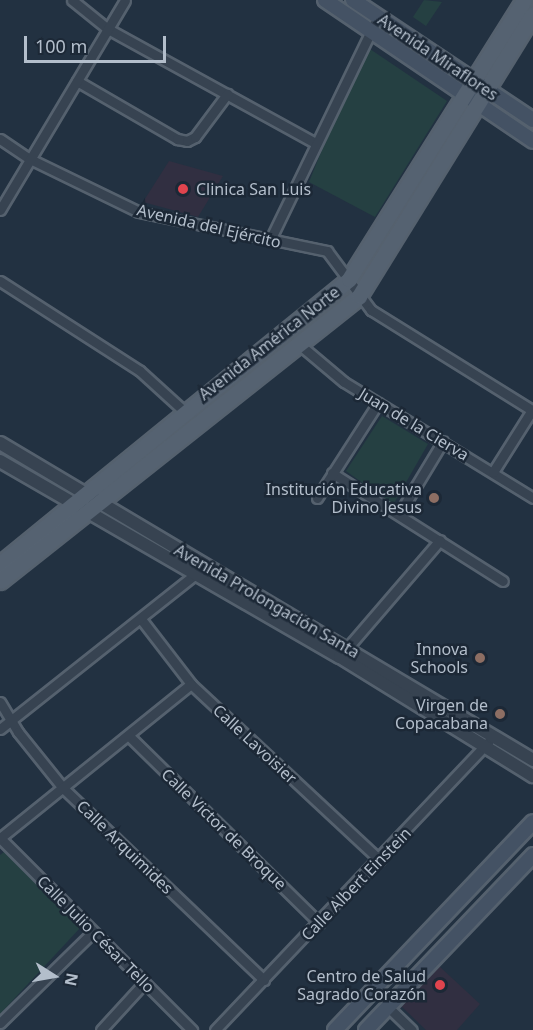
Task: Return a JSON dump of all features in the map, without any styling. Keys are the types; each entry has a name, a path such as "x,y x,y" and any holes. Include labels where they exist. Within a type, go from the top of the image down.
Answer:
{"main road":[{"name":"Avenida Miraflores","path":"325,0 533,141"},
{"name":"Avenida Miraflores","path":"353,0 533,120"},
{"name":"Avenida América Norte","path":"0,581 359,296 480,85 524,0"},
{"name":"Avenida América Norte","path":"480,85 533,14"},
{"name":"Avenida América Norte","path":"0,564 349,279 471,100"},
{"path":"216,387 226,400"},
{"path":"335,1030 533,822"},
{"path":"366,1030 533,855"},
{"path":"415,948 430,963"}],"street":[{"path":"72,0 108,29 315,143"},
{"path":"0,210 125,0"},
{"path":"270,240 369,30 378,17"},
{"path":"77,81 177,139 187,141 195,137 226,94"},
{"name":"Avenida del Ejército","path":"0,139 30,159 139,212 327,251 371,310 533,410"},
{"path":"0,281 140,371 185,412"},
{"name":"Juan de la Cierva","path":"300,345 378,403 533,498"},
{"path":"317,498 378,403"},
{"path":"493,472 533,410"},
{"path":"399,514 442,441"},
{"name":"Avenida Prolongación Santa","path":"0,443 78,499"},
{"name":"Avenida Prolongación Santa","path":"0,461 78,499 533,760"},
{"path":"333,473 503,581"},
{"path":"344,652 440,540"},
{"path":"0,729 201,569"},
{"name":"Calle Lavoisier","path":"141,619 191,684 380,860"},
{"name":"Avenida Prolongación Santa","path":"344,652 485,747 533,776"},
{"path":"0,838 191,684"},
{"name":"Calle Arquimides","path":"0,702 13,718 18,732 63,788 264,980"},
{"name":"Calle Albert Einstein","path":"215,1030 380,860 485,747 492,735"},
{"name":"Calle Victor de Broque","path":"129,736 319,923"},
{"name":"Calle Julio César Tello","path":"0,838 192,1030"},
{"path":"0,1023 93,932"},
{"path":"101,1030 144,983"},
{"path":"388,1007 412,1030"}],"shaded area":[{"name":"Clinica San Luis","path":"169,161 223,176 198,217 143,202"},
{"name":"Centro de Salud Sagrado Corazón","path":"439,966 480,1004 457,1030 426,1030 400,1005"}],"green space":[{"path":"424,0 442,2 426,26 413,17"},
{"path":"364,45 447,101 375,217 309,182"},
{"path":"382,416 428,444 393,505 346,471"},
{"path":"4,852 80,928 0,1014 0,855"}],"place":[{"name":"Clinica San Luis","path":"183,189"},
{"name":"Institución Educativa Divino Jesus","path":"434,498"},
{"name":"Innova Schools","path":"480,658"},
{"name":"Virgen de Copacabana","path":"500,714"},
{"name":"Centro de Salud Sagrado Corazón","path":"440,985"}]}
